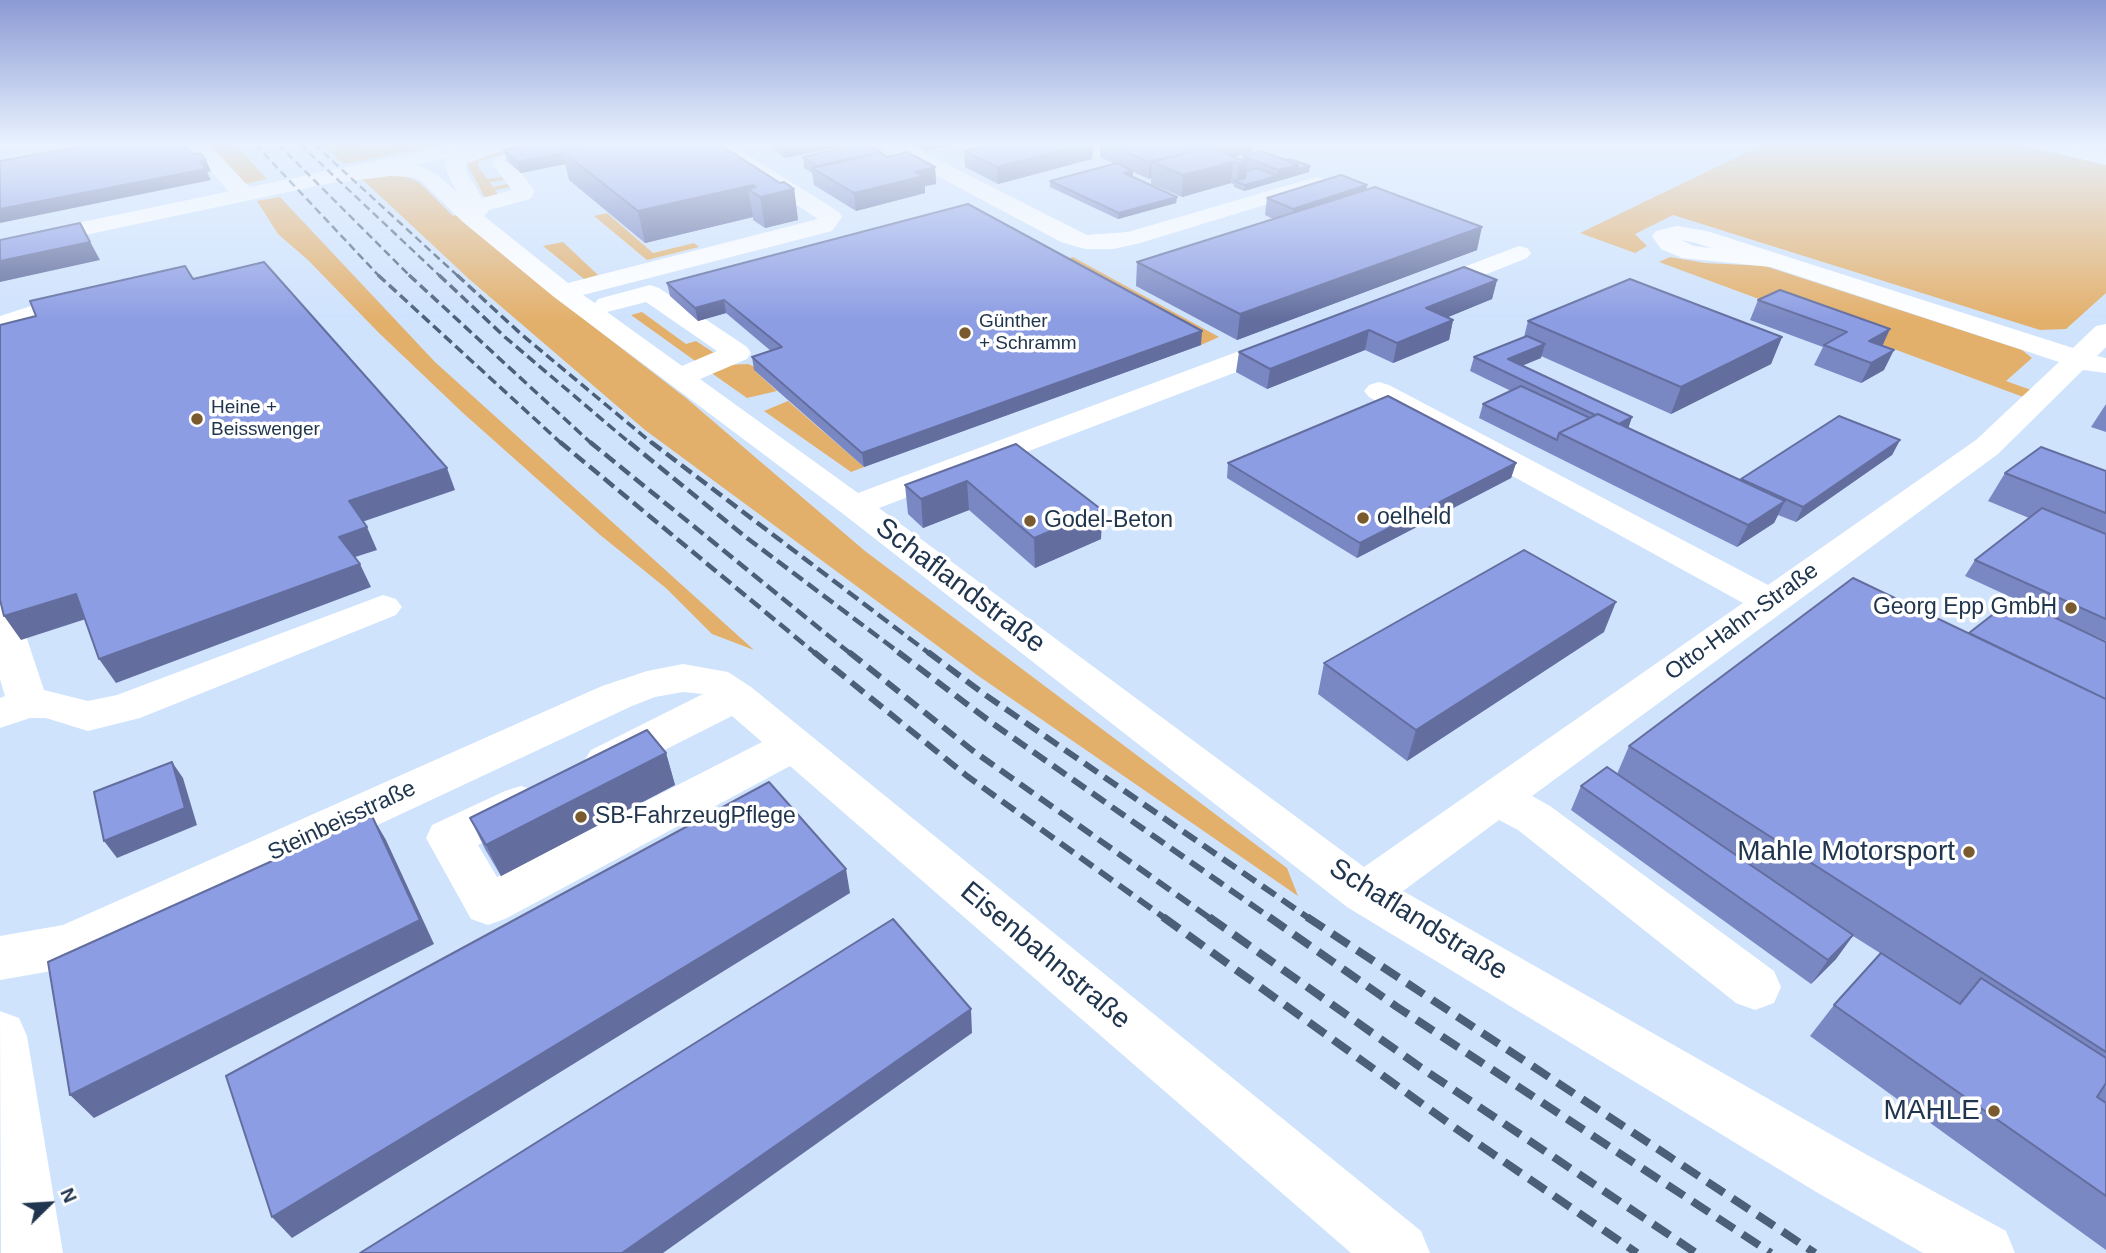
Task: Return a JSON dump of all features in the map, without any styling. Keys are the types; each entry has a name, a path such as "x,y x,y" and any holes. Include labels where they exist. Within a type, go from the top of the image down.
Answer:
{"street":[{"name":"Schaflandstraße","path":"0,246 207,202"},
{"name":"Schaflandstraße","path":"455,202 471,217 489,211"},
{"name":"Schaflandstraße","path":"480,202 575,301 854,506 1364,893 1839,1172 1984,1253"},
{"name":"Schaflandstraße","path":"482,202 489,211"},
{"path":"489,211 506,202"},
{"path":"489,211 514,202"},
{"path":"575,301 824,226 831,217 808,202"},
{"path":"1003,202 1033,218 1115,224 1146,234 1252,202"},
{"path":"1394,302 1519,253"},
{"path":"1774,260 2092,363"},
{"path":"575,301 650,293 748,266"},
{"path":"0,325 72,300 111,291"},
{"path":"650,293 737,353 677,378"},
{"name":"Otto-Hahn-Straße","path":"1364,893 1987,447 2092,363 2106,332"},
{"name":"Schaflandstraße","path":"854,506 1306,336"},
{"path":"1379,391 1770,602"},
{"path":"0,615 14,708 46,704 88,716 125,708 383,607"},
{"name":"Eisenbahnstraße","path":"683,678 713,682 736,697 1399,1253"},
{"name":"Steinbeisstraße","path":"0,958 69,946 599,703 647,685 683,678"},
{"path":"736,697 449,838 488,905 793,745"},
{"path":"1497,797 1534,818 1755,987"},
{"path":"0,1036 19,1233"}],"shaded area":[{"path":"258,202 285,202 435,362 754,650 712,634 667,589 599,534 463,413 308,260 278,234"},
{"path":"387,202 439,202 453,216 460,214 590,324 686,398 865,551 1287,868 1298,896 977,675 645,430 469,279"},
{"path":"1643,202 2106,202 2106,293 2066,329 2040,330 1673,215 1635,234 1647,246 1635,253 1580,233"},
{"path":"607,213 653,253 694,243 699,247 647,260 594,216"},
{"path":"563,242 598,275 584,279 543,246"},
{"path":"1073,257 1219,337 1201,345 1053,263"},
{"path":"1670,257 1705,263 1765,266 2022,350 2032,358 2006,381 2034,391 2026,398 1659,262"},
{"path":"642,312 686,344 696,341 719,356 698,363 631,315"},
{"path":"748,364 760,369 755,371 777,391 747,398 710,372 727,365"},
{"path":"788,401 864,467 851,472 764,411"}],"building":[{"path":"0,202 34,202 0,209"},
{"path":"627,202 676,202 638,211"},
{"path":"1096,202 1157,202 1119,213"},
{"path":"1278,202 1313,202 1293,209"},
{"path":"1326,202 1416,202 1482,227 1240,314 1137,262"},
{"name":"Günther + Schramm","path":"968,204 1202,331 862,453 752,357 782,347 724,300 695,308 667,283"},
{"path":"80,223 90,242 0,261 0,240"},
{"name":"Heine + Beisswenger","path":"264,262 447,468 349,501 367,527 339,537 360,564 99,659 76,594 4,616 0,600 0,325 36,316 30,301 185,266 193,279"},
{"path":"1464,267 1497,280 1426,308 1453,320 1397,343 1369,330 1270,369 1239,352"},
{"path":"1630,279 1782,337 1681,387 1528,321"},
{"path":"1780,290 1890,329 1869,341 1894,350 1871,363 1824,345 1847,332 1758,300"},
{"path":"1527,336 1545,344 1508,359 1632,417 1619,424 1595,415 1474,357"},
{"path":"1521,386 1590,418 1559,433 1557,440 1483,404"},
{"name":"oelheld","path":"1388,396 1516,463 1360,543 1228,463"},
{"path":"1598,414 1785,501 1748,525 1559,433"},
{"path":"1839,416 1900,440 1803,507 1741,479"},
{"path":"1016,444 1102,510 1034,538 967,481 921,499 905,485"},
{"path":"2041,447 2106,471 2106,513 2005,473"},
{"name":"Georg Epp GmbH","path":"2042,508 2106,534 2106,619 1975,560"},
{"path":"1524,550 1616,602 1416,730 1324,663"},
{"path":"1853,578 2106,699 2106,1052 1629,746"},
{"path":"2014,598 2106,642 2106,699 1969,633"},
{"path":"647,730 666,753 486,845 470,818"},
{"path":"172,762 185,808 104,841 94,792"},
{"path":"1607,767 1853,935 1828,960 1581,786"},
{"path":"769,782 846,869 272,1217 226,1076"},
{"path":"372,816 420,920 70,1095 48,962"},
{"path":"893,919 971,1009 622,1253 360,1253"},
{"path":"1881,953 1960,1004 1981,978 2106,1058 2106,1083 2097,1097 2106,1103 2106,1196 1834,1005"}],"railway":[{"path":"310,202 379,276"},
{"path":"336,202 409,275"},
{"path":"362,202 441,277"},
{"path":"378,202 459,277"},
{"path":"409,275 592,444"},
{"path":"439,275 506,338 631,444"},
{"path":"457,275 521,334 653,444"},
{"path":"379,276 562,444"},
{"path":"560,442 816,654"},
{"path":"590,442 851,654"},
{"path":"629,442 747,538 901,654"},
{"path":"651,442 930,654"},
{"path":"814,652 967,776 1166,919"},
{"path":"849,652 972,750 1211,919"},
{"path":"898,652 992,723 1272,919"},
{"path":"928,652 984,694 1309,919"},
{"path":"1163,917 1461,1132 1637,1253"},
{"path":"1209,917 1420,1067 1696,1253"},
{"path":"1269,917 1397,1007 1771,1253"},
{"path":"1309,919 1815,1253"}],"place":[{"name":"Günther + Schramm","path":"965,333"},
{"name":"Heine + Beisswenger","path":"197,419"},
{"name":"oelheld","path":"1363,518"},
{"name":"Godel-Beton","path":"1030,521"},
{"name":"Georg Epp GmbH","path":"2071,608"},
{"name":"SB-FahrzeugPflege","path":"581,817"},
{"name":"Mahle Motorsport","path":"1969,852"},
{"name":"MAHLE","path":"1994,1111"}]}
